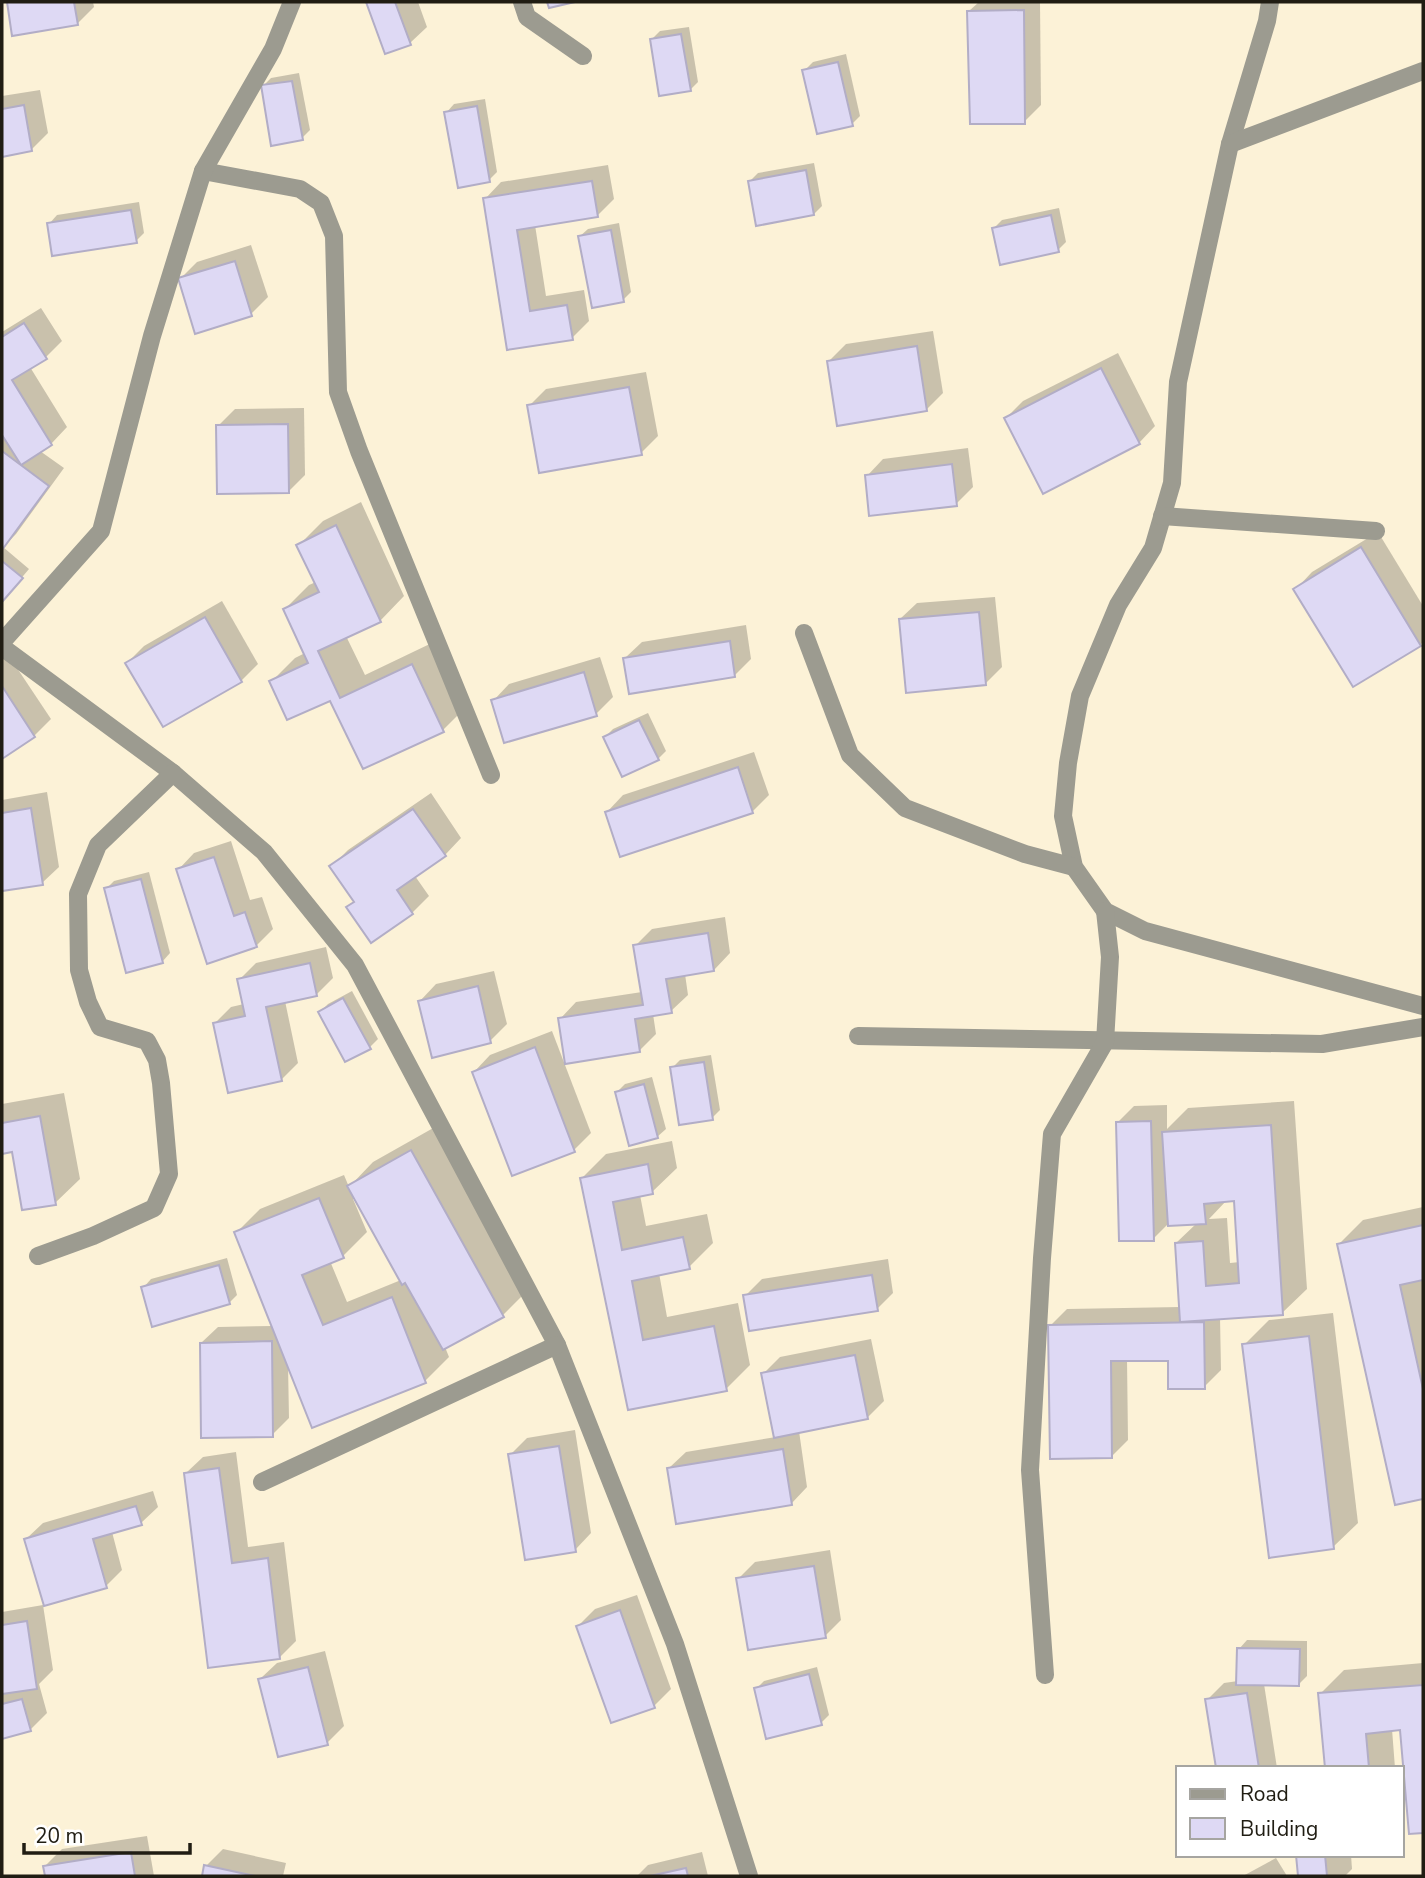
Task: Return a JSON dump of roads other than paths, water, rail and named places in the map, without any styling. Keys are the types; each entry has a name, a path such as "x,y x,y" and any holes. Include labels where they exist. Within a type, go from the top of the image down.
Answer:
{"street":[{"path":"292,2 273,49 203,171 152,336 101,531 2,644 173,773 264,852 355,965 557,1345 676,1644 749,1876"},
{"path":"522,2 527,17 583,56"},
{"path":"1270,2 1230,144 1178,382 1172,483 1153,548 1118,605 1080,696 1068,763 1063,816 1074,867 1105,911 1144,931 1423,1006"},
{"path":"1230,144 1423,71"},
{"path":"203,171 300,189 321,203 334,236 338,392 359,452 491,775"},
{"path":"1162,516 1376,531"},
{"path":"804,633 850,755 905,808 1025,854 1074,867"},
{"path":"38,1256 93,1236 154,1208 169,1174 161,1083 156,1059 147,1041 100,1027 88,1002 79,970 78,894 98,845 173,773"},
{"path":"1045,1675 1030,1470 1042,1258 1052,1135 1105,1042 1110,957 1105,911"},
{"path":"858,1036 1322,1044 1423,1027"},
{"path":"262,1482 557,1345"}]}
